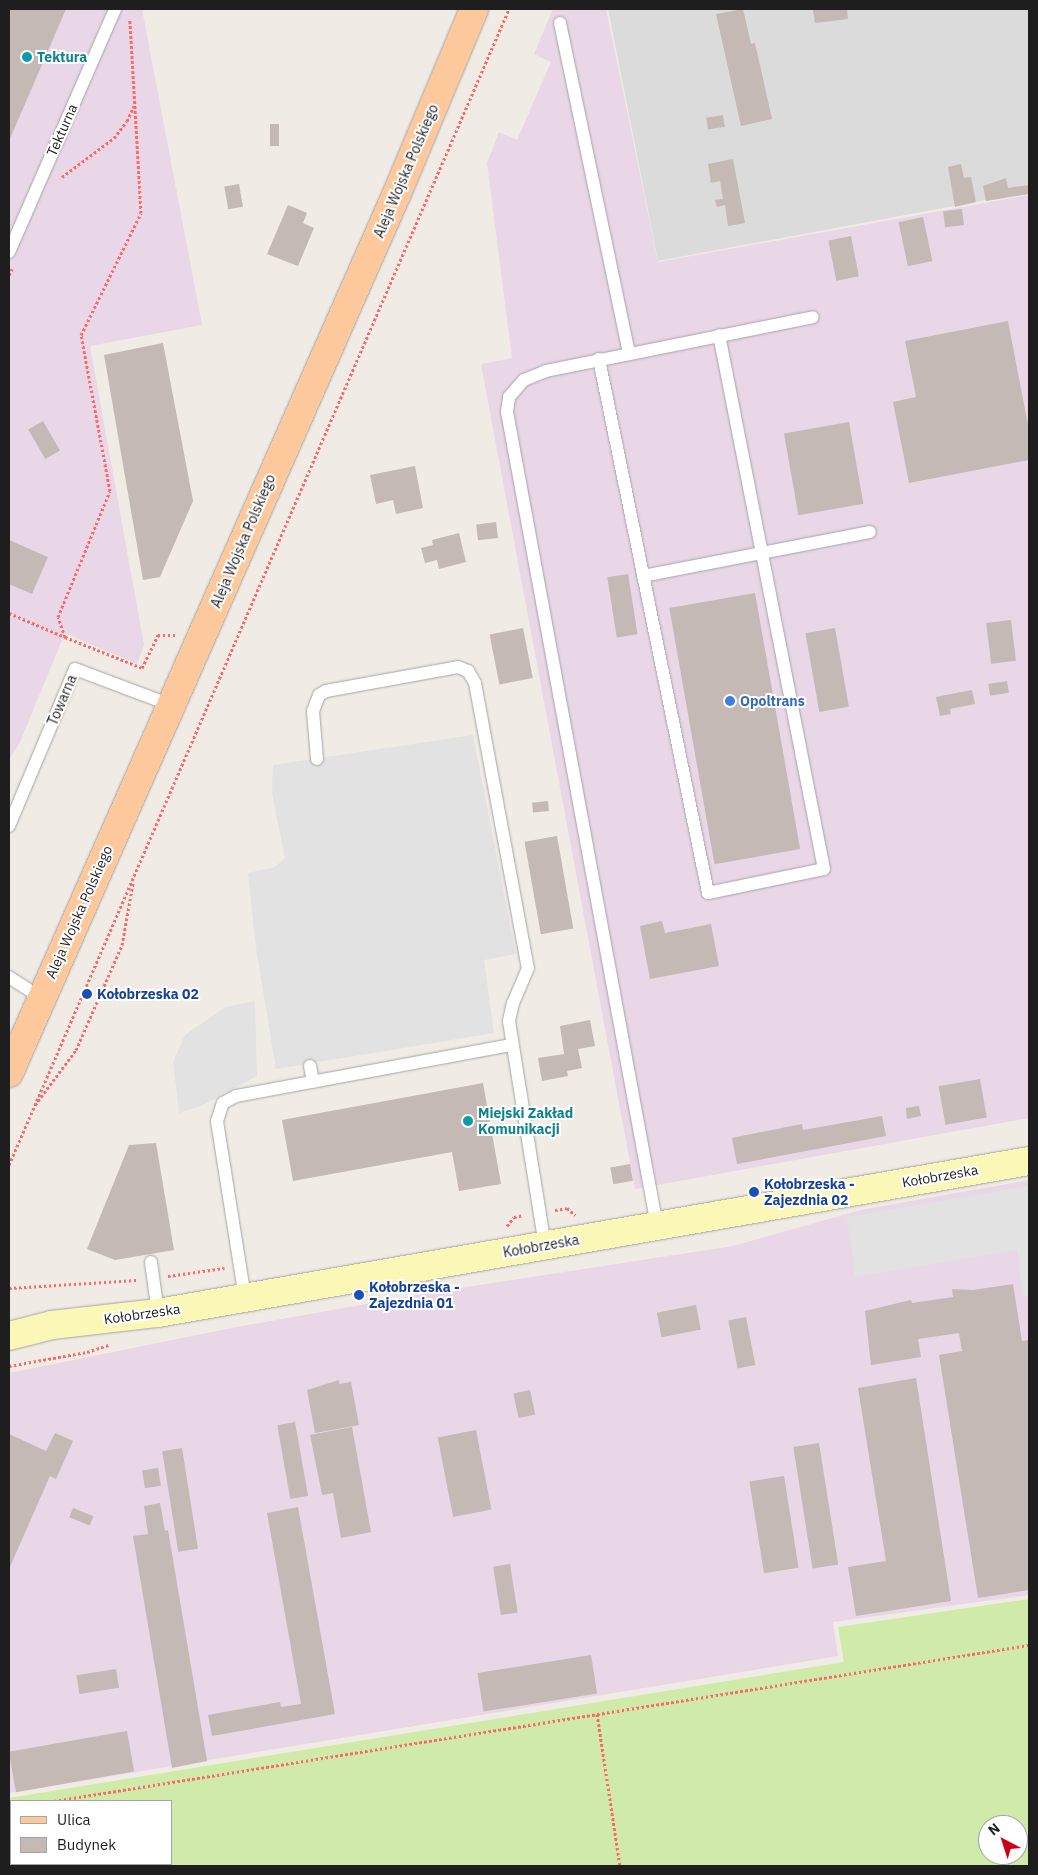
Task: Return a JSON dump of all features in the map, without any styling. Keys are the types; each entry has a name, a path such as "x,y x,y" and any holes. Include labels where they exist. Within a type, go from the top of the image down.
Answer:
{"main road":[{"name":"Aleja Wojska Polskiego","path":"9,1073 40,998 394,200 474,9"}],"street":[{"name":"Kołobrzeska","path":"9,1336 52,1325 158,1313 1029,1161"},
{"name":"Kołobrzeska","path":"9,1318 52,1325"}],"lane":[{"name":"Tekturna","path":"9,252 115,9"},
{"path":"560,23 629,354"},
{"path":"658,1226 507,412 509,397 524,380 546,371 813,316"},
{"path":"599,359 708,893 824,868 719,335"},
{"path":"643,576 870,532"},
{"path":"317,759 313,711 319,695 326,691 458,667 468,671 475,683 528,968 509,1021 545,1245"},
{"name":"Towarna","path":"9,826 13,804 75,669 171,706"},
{"path":"9,978 40,998"},
{"path":"245,1298 218,1111 222,1103 236,1096 512,1046"},
{"path":"310,1066 313,1082"},
{"path":"151,1262 158,1313"}],"path":[{"path":"9,1165 115,914 134,880 227,658 509,9"},
{"path":"65,637 58,617 110,490 81,335 141,213 130,18"},
{"path":"55,183 114,138 127,121 135,103"},
{"path":"9,275 13,267"},
{"path":"9,613 142,668 158,635 172,634 227,658"},
{"path":"31,1110 76,1050 122,945 134,880"},
{"path":"501,1229 514,1217 567,1208 575,1215 582,1214"},
{"path":"9,1288 112,1284 240,1265"},
{"path":"60,1800 1029,1645"},
{"path":"597,1714 620,1866"}],"shaded area":[{"path":"9,9 142,9 202,325 90,346 144,645 137,664 65,633 20,742 9,760"},
{"path":"553,9 606,9 658,262 1029,195 1029,1118 635,1189 481,364 512,358 487,163 499,132 517,140 551,62 534,54"},
{"path":"608,9 1029,9 1029,192 658,261"},
{"path":"473,735 516,954 484,960 494,1033 276,1069 256,948 248,873 275,867 285,858 272,793 273,765"},
{"path":"255,1001 257,1076 201,1106 179,1113 173,1062 185,1035 226,1007"},
{"path":"1029,1180 1029,1595 833,1622 838,1656 9,1793 9,1373 237,1327 428,1293 733,1246 861,1210"},
{"path":"1029,1186 1029,1296 1023,1297 1017,1250 855,1277 847,1217"}],"green space":[{"path":"1029,1599 1029,1866 9,1866 9,1798 844,1662 838,1627"}],"building":[{"name":"Tektura","path":"9,9 66,9 9,141"},
{"path":"743,9 751,44 755,43 772,119 741,126 716,14"},
{"path":"847,9 848,19 815,23 813,10"},
{"path":"723,115 725,127 708,130 706,118"},
{"path":"270,124 279,124 279,146 270,146"},
{"path":"733,159 745,223 728,226 725,205 717,207 715,200 723,199 720,181 711,183 708,164"},
{"path":"961,164 964,178 971,177 976,202 955,207 948,167"},
{"path":"1006,178 1008,188 1029,185 1029,194 986,201 983,186"},
{"path":"239,184 243,207 228,209 224,187"},
{"path":"288,205 307,213 303,223 314,228 298,266 267,254"},
{"path":"962,209 964,225 945,227 943,211"},
{"path":"923,217 932,261 908,266 899,222"},
{"path":"851,236 859,276 836,281 828,240"},
{"path":"1008,321 1029,430 1029,460 909,483 893,402 916,397 905,341"},
{"path":"163,343 193,501 160,577 143,580 104,355"},
{"path":"43,421 60,450 45,459 28,430"},
{"path":"849,422 863,504 798,515 784,433"},
{"path":"415,466 423,508 396,514 393,500 376,504 370,475"},
{"path":"496,522 498,538 478,540 476,524"},
{"path":"459,533 466,562 439,569 437,560 425,563 421,548 433,545 432,540"},
{"path":"9,540 48,557 32,594 9,584"},
{"path":"628,574 638,634 617,638 607,577"},
{"name":"Opoltrans","path":"755,593 800,849 714,864 669,608"},
{"path":"1011,620 1016,661 991,664 986,623"},
{"path":"523,628 533,678 499,685 490,634"},
{"path":"835,628 849,707 819,712 805,633"},
{"path":"1007,681 1009,693 990,696 988,684"},
{"path":"972,690 975,704 950,709 951,714 940,716 936,697"},
{"path":"548,801 549,811 533,813 532,803"},
{"path":"557,836 573,929 541,934 525,842"},
{"path":"662,921 665,933 711,924 719,966 650,979 640,926"},
{"path":"590,1020 595,1046 578,1049 582,1068 567,1071 568,1076 542,1081 538,1058 564,1054 560,1026"},
{"path":"980,1079 987,1117 945,1125 939,1086"},
{"path":"483,1083 501,1184 459,1191 452,1152 293,1181 282,1120"},
{"path":"919,1106 921,1116 907,1119 906,1108"},
{"path":"882,1116 886,1136 737,1164 732,1138 802,1124 803,1130"},
{"path":"156,1143 174,1250 115,1260 87,1249 129,1145"},
{"path":"630,1164 633,1181 613,1184 610,1167"},
{"path":"1013,1284 1022,1341 1029,1340 1029,1590 978,1598 939,1355 962,1351 959,1333 918,1339 921,1357 871,1365 865,1311 911,1300 912,1303 953,1297 952,1289 973,1290"},
{"path":"696,1305 701,1330 662,1337 657,1313"},
{"path":"746,1317 755,1365 738,1369 728,1320"},
{"path":"916,1378 951,1601 856,1616 848,1567 886,1561 858,1388"},
{"path":"339,1380 339,1384 351,1382 359,1425 315,1433 307,1390"},
{"path":"530,1390 535,1414 519,1418 513,1394"},
{"path":"295,1422 308,1496 290,1499 277,1425"},
{"path":"352,1427 371,1532 341,1538 333,1493 322,1495 310,1435"},
{"path":"476,1430 491,1510 453,1517 438,1437"},
{"path":"55,1433 73,1441 56,1479 50,1476 9,1569 9,1434 46,1451"},
{"path":"819,1443 838,1564 813,1569 793,1447"},
{"path":"182,1448 198,1549 178,1552 162,1451"},
{"path":"158,1468 161,1486 145,1488 142,1471"},
{"path":"784,1476 799,1568 764,1573 749,1481"},
{"path":"160,1503 165,1531 168,1530 207,1761 172,1768 133,1536 148,1534 144,1506"},
{"path":"298,1507 335,1714 212,1736 208,1715 280,1702 281,1707 301,1704 267,1513"},
{"path":"73,1508 93,1516 90,1526 69,1517"},
{"path":"510,1564 518,1612 501,1615 493,1567"},
{"path":"591,1655 597,1694 484,1712 477,1673"},
{"path":"116,1669 119,1688 79,1694 76,1675"},
{"path":"127,1731 134,1771 16,1792 9,1752"}],"place":[{"name":"Tektura","path":"27,57"},
{"name":"Opoltrans","path":"730,701"},
{"name":"Kołobrzeska 02","path":"87,994"},
{"name":"Miejski Zakład Komunikacji","path":"468,1121"},
{"name":"Kołobrzeska - Zajezdnia 02","path":"754,1192"},
{"name":"Kołobrzeska - Zajezdnia 01","path":"359,1295"}]}
